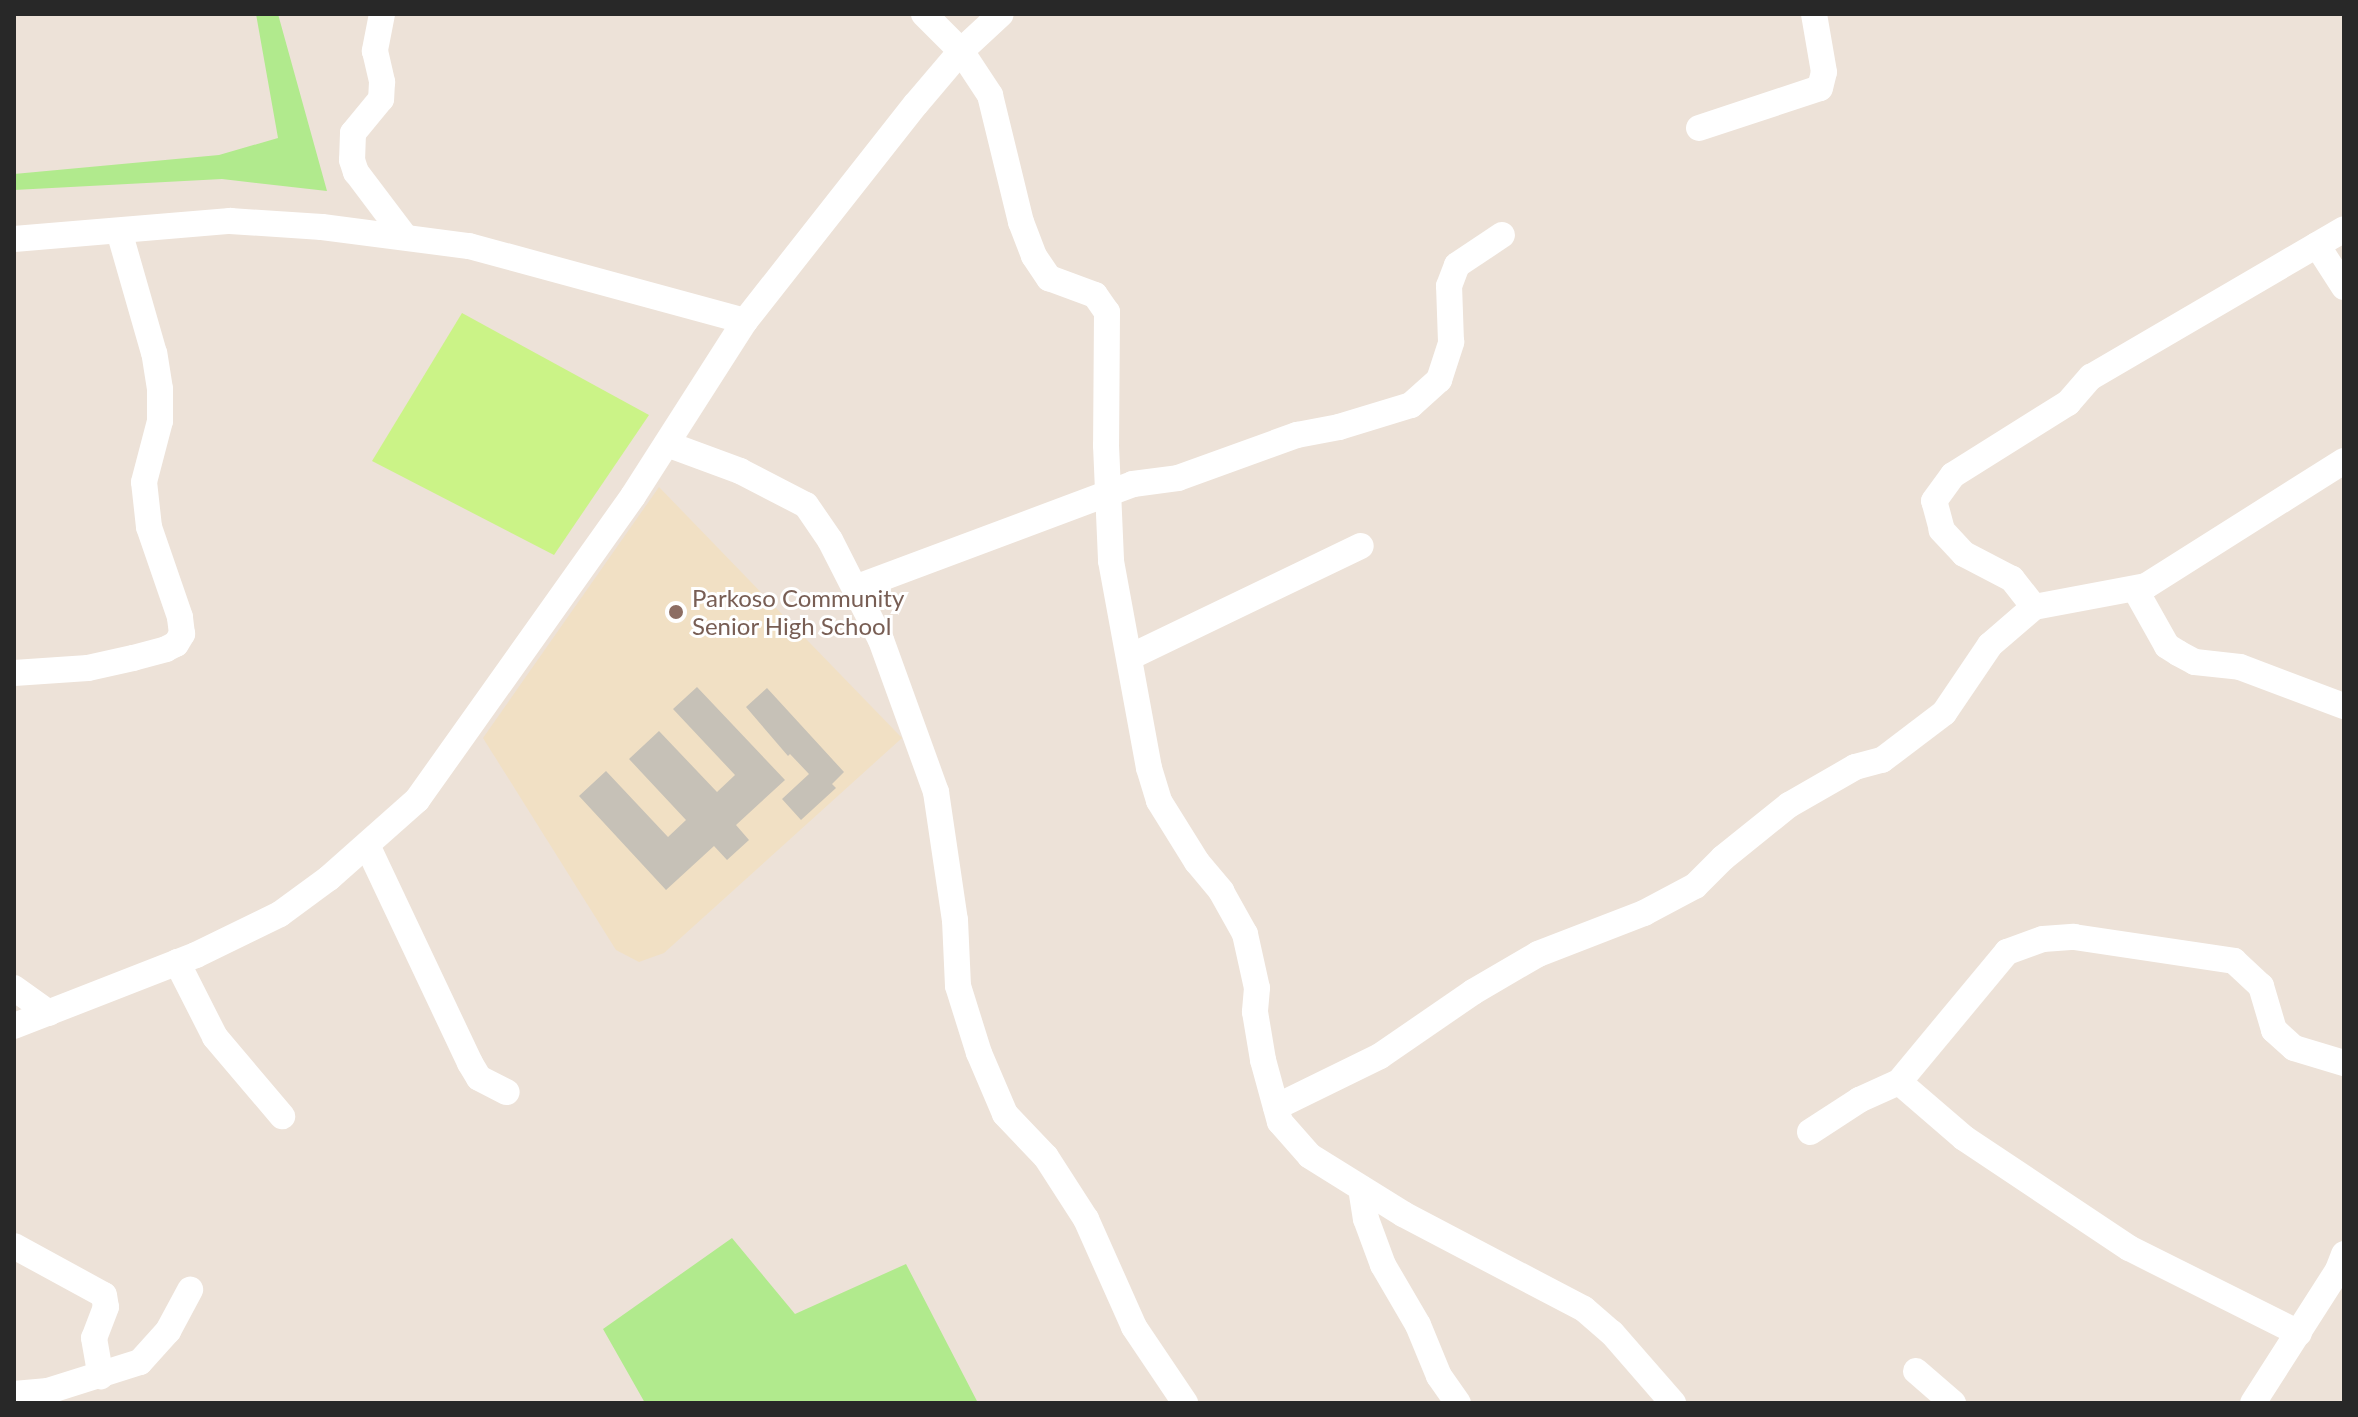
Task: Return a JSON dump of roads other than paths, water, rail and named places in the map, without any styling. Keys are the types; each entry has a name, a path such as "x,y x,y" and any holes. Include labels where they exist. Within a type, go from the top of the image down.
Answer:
{"street":[{"path":"382,14 375,51 382,82 381,99 353,133 352,160 356,172 405,237"},
{"path":"924,14 961,51 990,95 1021,222 1034,256 1049,278 1095,295 1107,312 1107,493 1117,606 1130,657 1149,768 1159,801 1197,862 1221,891 1245,934 1257,988 1255,1012 1263,1060 1280,1122 1310,1156 1361,1188 1462,1248 1584,1309 1612,1333 1673,1403"},
{"path":"14,1026 177,962 280,914 367,845 417,800 667,444 745,321 961,51 1001,14"},
{"path":"1699,128 1820,88 1824,72 1814,14"},
{"path":"14,239 230,221 273,222 469,246 745,321"},
{"path":"2034,607 2012,579 1964,554 1942,530 1934,501 1953,475 2068,403 2091,377 2344,229"},
{"path":"14,673 88,668 166,649 176,644 182,634 180,617 156,553 145,498 146,473 160,421 160,389 154,353 119,231"},
{"path":"855,588 1133,484 1178,478 1297,435 1411,405 1439,380 1451,342 1449,286 1457,265 1502,235"},
{"path":"2317,245 2344,287"},
{"path":"667,444 740,471 806,505 830,540 881,640 936,792 955,920 958,986 979,1053 1005,1114 1046,1157 1086,1219 1134,1327 1185,1403"},
{"path":"1276,1107 1380,1056 1473,992 1538,954 1644,913 1695,886 1723,858 1789,805 1824,782 1855,767 1882,760 1944,713 1990,645 2034,607 2146,586 2344,461"},
{"path":"1130,657 1361,546"},
{"path":"2135,589 2167,646 2178,653 2195,662 2240,667 2344,706"},
{"path":"367,845 470,1063 487,1084 507,1092"},
{"path":"1810,1132 1859,1100 1899,1082 2007,952 2043,939 2074,937 2234,961 2261,986 2274,1030 2294,1048 2344,1063"},
{"path":"177,962 215,1037 282,1116"},
{"path":"14,988 49,1013"},
{"path":"1899,1082 1964,1138 2129,1248 2299,1333"},
{"path":"1361,1188 1366,1219 1383,1265 1418,1325 1439,1376 1458,1403"},
{"path":"14,1246 104,1295 106,1307 94,1338 101,1376"},
{"path":"2253,1403 2338,1270 2344,1254"},
{"path":"14,1394 48,1391 101,1376 145,1358 168,1331 190,1290"},
{"path":"1916,1371 1953,1403"}],"place":[{"name":"Parkoso Community Senior High School","path":"676,612"}]}
